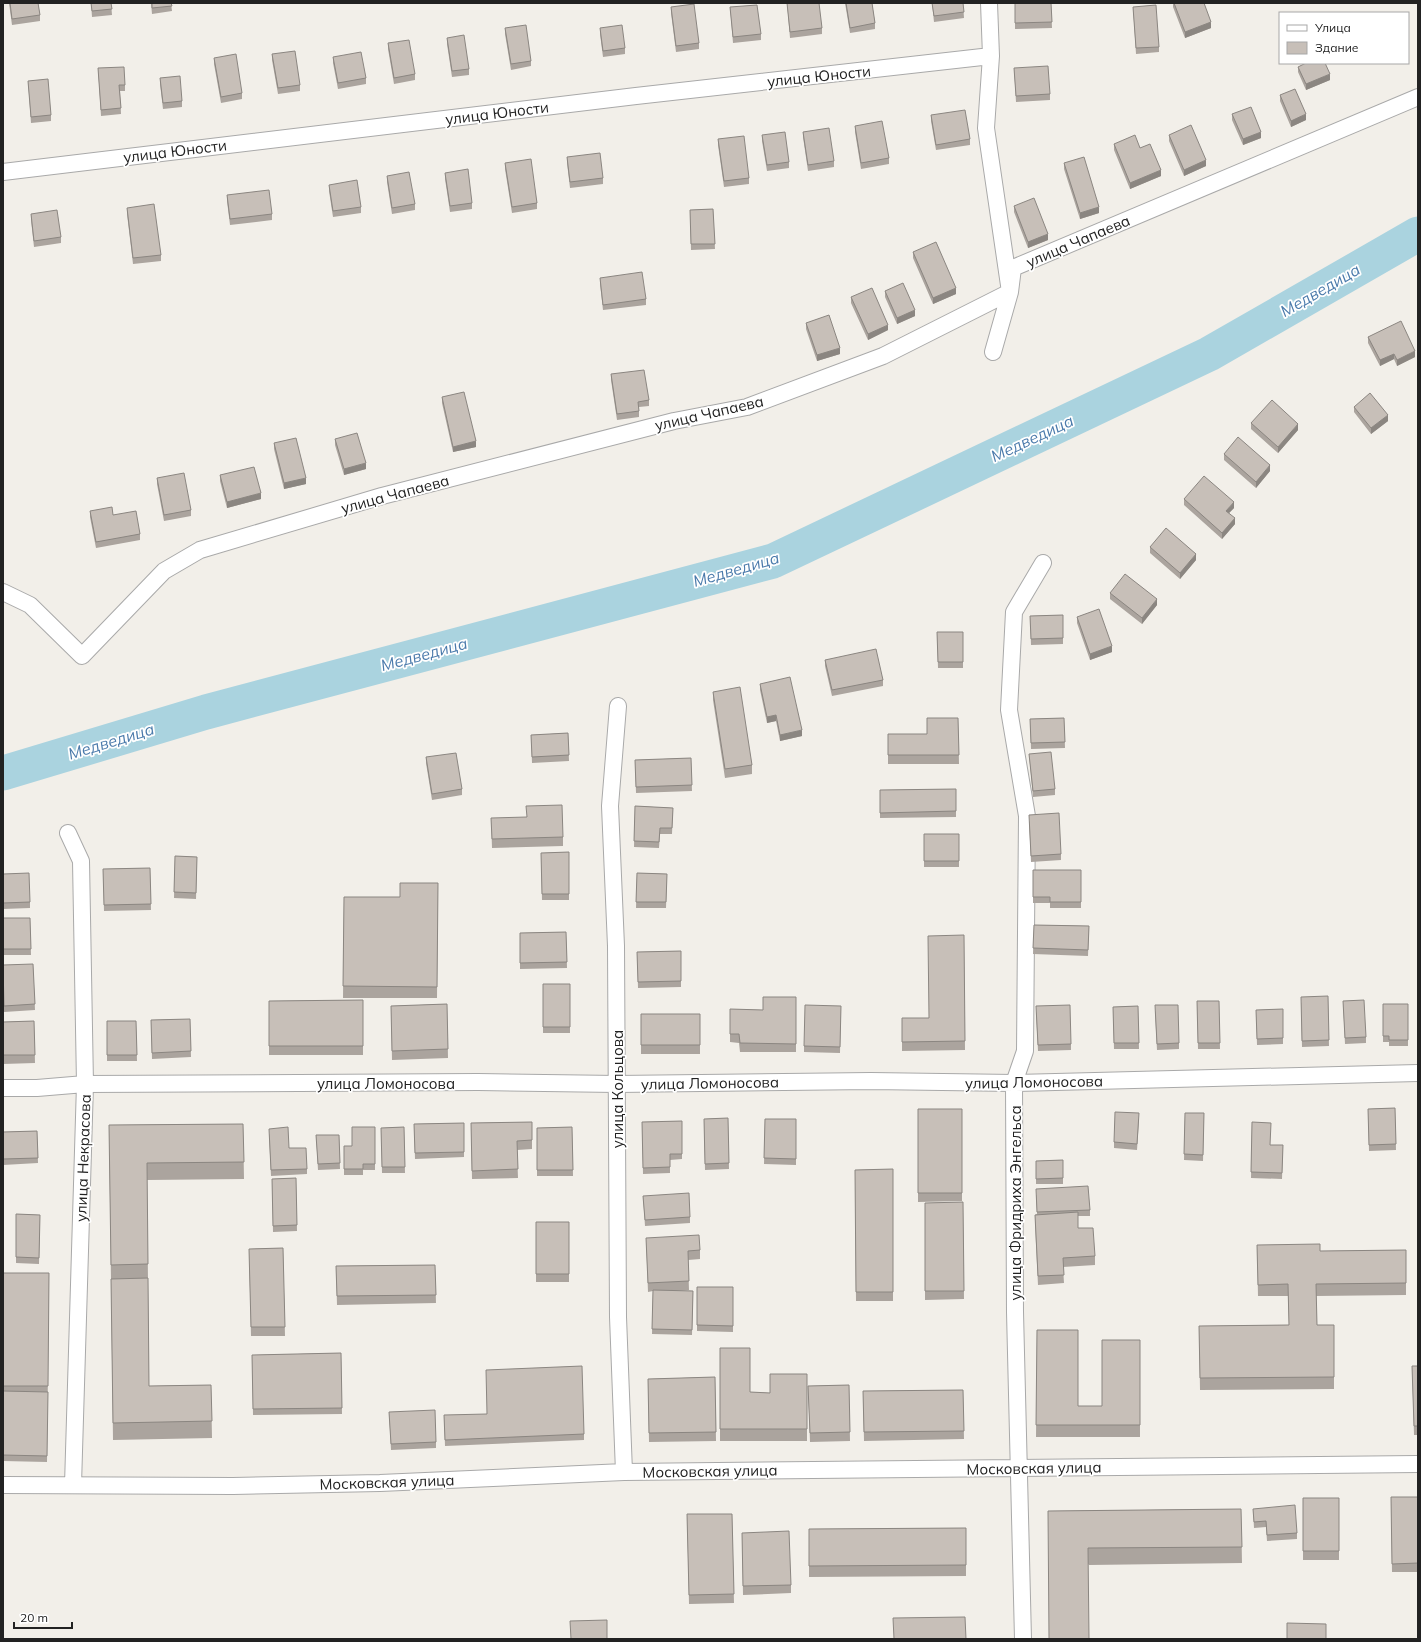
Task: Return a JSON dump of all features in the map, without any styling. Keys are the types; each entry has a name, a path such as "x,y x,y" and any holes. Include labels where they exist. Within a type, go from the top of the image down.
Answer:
{"street":[{"path":"989,3 991,56 986,128 1010,292 994,352"},
{"name":"улица Юности","path":"3,172 628,97 991,56"},
{"name":"улица Чапаева","path":"3,592 30,605 82,656 164,571 200,550 397,492 674,420 747,407 883,356 1010,292 1013,268 1418,97"},
{"name":"улица Фридриха Энгельса","path":"1023,1639 1015,1312 1014,1083 1025,1051 1027,816 1009,710 1014,612 1044,563"},
{"name":"улица Кольцова","path":"618,706 610,806 616,946 618,1317 624,1472"},
{"name":"улица Некрасова","path":"68,833 81,861 85,1084 73,1485"},
{"name":"улица Ломоносова","path":"3,1088 37,1088 85,1084 478,1082 617,1084 871,1081 1014,1083 1418,1073"},
{"name":"Московская улица","path":"3,1485 233,1486 380,1484 624,1472 1418,1464"}],"building":[{"path":"10,3 38,3 40,15 12,19"},
{"path":"91,3 111,3 112,9 92,11"},
{"path":"152,3 171,3 172,6 152,8"},
{"path":"787,3 819,3 822,28 790,32"},
{"path":"846,3 872,3 875,23 850,28"},
{"path":"932,3 963,3 964,12 934,16"},
{"path":"1015,3 1051,3 1052,22 1015,23"},
{"path":"1174,3 1204,3 1211,22 1185,32"},
{"path":"694,4 699,43 676,46 671,7"},
{"path":"757,5 761,34 733,37 730,7"},
{"path":"1156,5 1159,47 1136,48 1133,7"},
{"path":"526,25 531,61 511,64 505,28"},
{"path":"622,25 625,48 603,51 600,28"},
{"path":"464,35 469,69 452,71 447,38"},
{"path":"409,40 415,74 394,78 388,43"},
{"path":"295,51 300,85 278,88 272,54"},
{"path":"361,52 366,78 338,83 333,57"},
{"path":"236,54 242,93 221,97 214,58"},
{"path":"1304,64 1325,64 1330,74 1306,84 1298,67"},
{"path":"1048,66 1050,94 1016,96 1014,68"},
{"path":"124,67 125,85 119,85 121,108 101,110 98,68"},
{"path":"180,76 182,101 163,103 160,78"},
{"path":"48,79 51,115 31,117 28,81"},
{"path":"1295,89 1306,114 1291,121 1280,95"},
{"path":"1251,107 1261,132 1243,139 1232,114"},
{"path":"965,110 970,139 936,145 931,115"},
{"path":"882,121 889,158 861,163 855,126"},
{"path":"1191,125 1206,160 1184,170 1169,135"},
{"path":"829,128 834,161 808,165 803,132"},
{"path":"785,132 789,162 767,165 762,135"},
{"path":"1135,135 1140,148 1150,144 1161,170 1130,183 1114,144"},
{"path":"744,136 749,178 724,181 718,139"},
{"path":"600,153 603,178 570,182 567,157"},
{"path":"1084,157 1099,207 1080,213 1064,163"},
{"path":"531,159 537,203 512,207 505,163"},
{"path":"468,169 472,203 450,206 445,173"},
{"path":"409,172 415,204 392,208 387,176"},
{"path":"357,180 361,207 333,211 329,185"},
{"path":"269,190 272,214 230,219 227,195"},
{"path":"1034,198 1048,234 1028,242 1014,206"},
{"path":"154,204 161,255 133,258 127,208"},
{"path":"713,209 715,244 691,244 690,210"},
{"path":"57,210 61,237 34,241 31,214"},
{"path":"936,242 956,288 933,298 913,252"},
{"path":"642,272 646,299 603,305 600,278"},
{"path":"903,283 915,310 897,318 885,291"},
{"path":"872,288 888,325 868,334 851,297"},
{"path":"829,315 840,348 817,355 806,323"},
{"path":"1401,321 1415,351 1397,360 1394,354 1380,360 1368,337"},
{"path":"644,370 649,400 638,402 639,411 617,414 611,374"},
{"path":"464,392 476,441 453,447 442,397"},
{"path":"1370,393 1388,415 1371,428 1354,407"},
{"path":"1272,400 1298,424 1278,447 1251,423"},
{"path":"357,433 366,463 344,469 335,439"},
{"path":"1238,437 1270,465 1256,482 1224,454"},
{"path":"296,438 306,478 284,483 274,443"},
{"path":"254,467 261,493 227,502 220,475"},
{"path":"184,473 191,510 164,515 157,478"},
{"path":"1204,476 1234,502 1226,511 1235,518 1222,533 1184,499"},
{"path":"112,507 113,515 136,511 140,534 96,542 90,511"},
{"path":"1166,528 1196,554 1180,573 1150,547"},
{"path":"1125,574 1157,599 1142,618 1110,593"},
{"path":"1099,609 1112,646 1090,654 1077,617"},
{"path":"1063,615 1063,638 1031,639 1030,616"},
{"path":"937,632 963,632 963,662 938,662"},
{"path":"876,649 883,680 832,690 825,660"},
{"path":"790,677 802,730 780,735 776,715 767,717 760,684"},
{"path":"740,687 752,765 725,769 713,692"},
{"path":"927,718 958,718 959,755 888,755 888,734 927,734"},
{"path":"1064,718 1065,742 1031,743 1030,719"},
{"path":"568,733 569,755 532,757 531,735"},
{"path":"1051,752 1055,789 1033,791 1029,754"},
{"path":"456,753 462,789 432,794 426,757"},
{"path":"691,758 692,785 636,787 635,760"},
{"path":"956,789 956,811 880,813 880,790"},
{"path":"562,805 563,837 492,839 491,818 527,817 526,806"},
{"path":"635,806 673,808 672,828 660,828 659,842 634,841"},
{"path":"1059,813 1061,854 1031,856 1029,815"},
{"path":"924,834 959,834 959,861 924,861"},
{"path":"569,852 569,894 542,894 541,853"},
{"path":"175,856 197,857 196,893 174,892"},
{"path":"150,868 151,904 104,905 103,869"},
{"path":"1033,870 1081,870 1081,902 1050,902 1050,897 1033,897"},
{"path":"29,873 30,902 3,903 3,874"},
{"path":"637,873 667,874 666,902 636,902"},
{"path":"400,883 438,883 437,987 343,986 344,897 400,897"},
{"path":"3,918 30,918 31,949 3,949"},
{"path":"1034,925 1089,926 1088,950 1033,948"},
{"path":"566,932 567,962 520,963 520,933"},
{"path":"964,935 965,1041 902,1042 902,1018 929,1018 928,936"},
{"path":"681,951 681,981 638,982 637,952"},
{"path":"33,964 35,1004 4,1006 3,965"},
{"path":"543,984 570,984 570,1027 543,1027"},
{"path":"1328,996 1329,1040 1302,1041 1301,997"},
{"path":"763,997 796,997 796,1044 740,1043 739,1034 730,1034 730,1009 763,1010"},
{"path":"363,1000 363,1046 269,1046 269,1001"},
{"path":"1364,1000 1366,1037 1345,1038 1343,1001"},
{"path":"1197,1001 1219,1001 1220,1043 1198,1043"},
{"path":"447,1004 448,1049 392,1051 391,1006"},
{"path":"1383,1004 1408,1004 1408,1040 1389,1040 1389,1036 1383,1036"},
{"path":"805,1005 841,1006 840,1047 804,1046"},
{"path":"1070,1005 1071,1044 1038,1045 1036,1006"},
{"path":"1155,1005 1178,1005 1179,1043 1157,1044"},
{"path":"1138,1006 1139,1043 1114,1043 1113,1007"},
{"path":"1283,1009 1283,1038 1257,1039 1256,1010"},
{"path":"641,1014 700,1014 700,1045 641,1045"},
{"path":"190,1019 191,1051 152,1053 151,1020"},
{"path":"34,1021 35,1055 3,1055 3,1022"},
{"path":"107,1021 136,1021 137,1055 107,1055"},
{"path":"1395,1108 1396,1144 1369,1145 1368,1109"},
{"path":"918,1109 962,1109 962,1193 918,1193"},
{"path":"1115,1112 1139,1113 1137,1144 1114,1142"},
{"path":"1185,1113 1204,1113 1203,1155 1184,1154"},
{"path":"728,1118 729,1163 705,1164 704,1119"},
{"path":"765,1119 796,1119 796,1159 764,1158"},
{"path":"682,1121 682,1154 670,1154 670,1167 643,1168 642,1122"},
{"path":"532,1122 532,1140 517,1141 518,1169 472,1171 471,1123"},
{"path":"1252,1122 1271,1123 1270,1145 1283,1145 1282,1173 1251,1172"},
{"path":"464,1123 464,1152 415,1153 414,1124"},
{"path":"243,1124 244,1162 147,1163 148,1264 111,1265 109,1125"},
{"path":"288,1127 289,1148 306,1148 307,1169 271,1170 269,1129"},
{"path":"352,1127 375,1127 375,1164 363,1164 363,1169 344,1169 344,1146 352,1146"},
{"path":"404,1127 405,1167 382,1167 381,1128"},
{"path":"572,1127 573,1170 537,1170 537,1128"},
{"path":"37,1131 38,1158 3,1159 3,1132"},
{"path":"316,1135 339,1135 340,1163 318,1164"},
{"path":"1063,1160 1063,1178 1036,1179 1036,1161"},
{"path":"893,1169 893,1292 856,1292 855,1170"},
{"path":"296,1178 297,1225 273,1226 272,1179"},
{"path":"1088,1186 1090,1210 1037,1212 1036,1189"},
{"path":"689,1193 690,1217 645,1220 643,1196"},
{"path":"963,1202 964,1291 925,1291 925,1203"},
{"path":"1078,1212 1078,1228 1093,1228 1095,1256 1063,1258 1064,1275 1038,1276 1035,1215"},
{"path":"16,1214 40,1215 39,1258 16,1257"},
{"path":"536,1222 569,1222 569,1274 536,1274"},
{"path":"699,1235 700,1250 688,1251 689,1281 648,1283 646,1238"},
{"path":"1320,1244 1320,1251 1406,1250 1406,1283 1316,1284 1317,1325 1334,1325 1334,1377 1200,1378 1199,1326 1289,1325 1288,1284 1258,1285 1257,1245"},
{"path":"283,1248 285,1327 251,1327 249,1249"},
{"path":"435,1265 436,1295 337,1296 336,1266"},
{"path":"3,1273 49,1273 48,1386 3,1386"},
{"path":"148,1278 149,1386 211,1385 212,1421 113,1423 111,1279"},
{"path":"697,1287 733,1287 733,1326 697,1325"},
{"path":"653,1290 693,1291 692,1330 652,1329"},
{"path":"1037,1330 1078,1330 1078,1406 1102,1406 1102,1340 1140,1340 1140,1425 1036,1425"},
{"path":"720,1348 750,1348 750,1392 770,1393 770,1374 807,1374 807,1429 720,1429"},
{"path":"341,1353 342,1408 253,1409 252,1355"},
{"path":"582,1366 584,1434 445,1440 444,1415 487,1414 486,1370"},
{"path":"1412,1366 1418,1366 1418,1426 1414,1426"},
{"path":"715,1377 716,1432 649,1433 648,1379"},
{"path":"849,1385 850,1432 810,1433 808,1386"},
{"path":"963,1390 964,1431 864,1432 863,1391"},
{"path":"3,1391 48,1392 47,1456 3,1455"},
{"path":"435,1410 436,1442 391,1444 389,1412"},
{"path":"1391,1497 1418,1497 1418,1563 1392,1564"},
{"path":"1303,1498 1339,1498 1339,1551 1303,1551"},
{"path":"1295,1505 1297,1533 1267,1535 1266,1521 1254,1522 1253,1509"},
{"path":"1241,1509 1242,1547 1088,1548 1089,1639 1049,1639 1048,1511"},
{"path":"687,1514 732,1514 734,1594 689,1595"},
{"path":"966,1528 966,1565 809,1566 809,1529"},
{"path":"789,1531 791,1585 743,1586 742,1533"},
{"path":"965,1617 966,1639 894,1639 893,1618"},
{"path":"607,1620 607,1639 571,1639 570,1621"},
{"path":"1287,1623 1326,1624 1326,1639 1287,1639"}],"waterway":[{"name":"Медведица","path":"3,773 206,712 773,561 1209,354 1418,234"}]}
